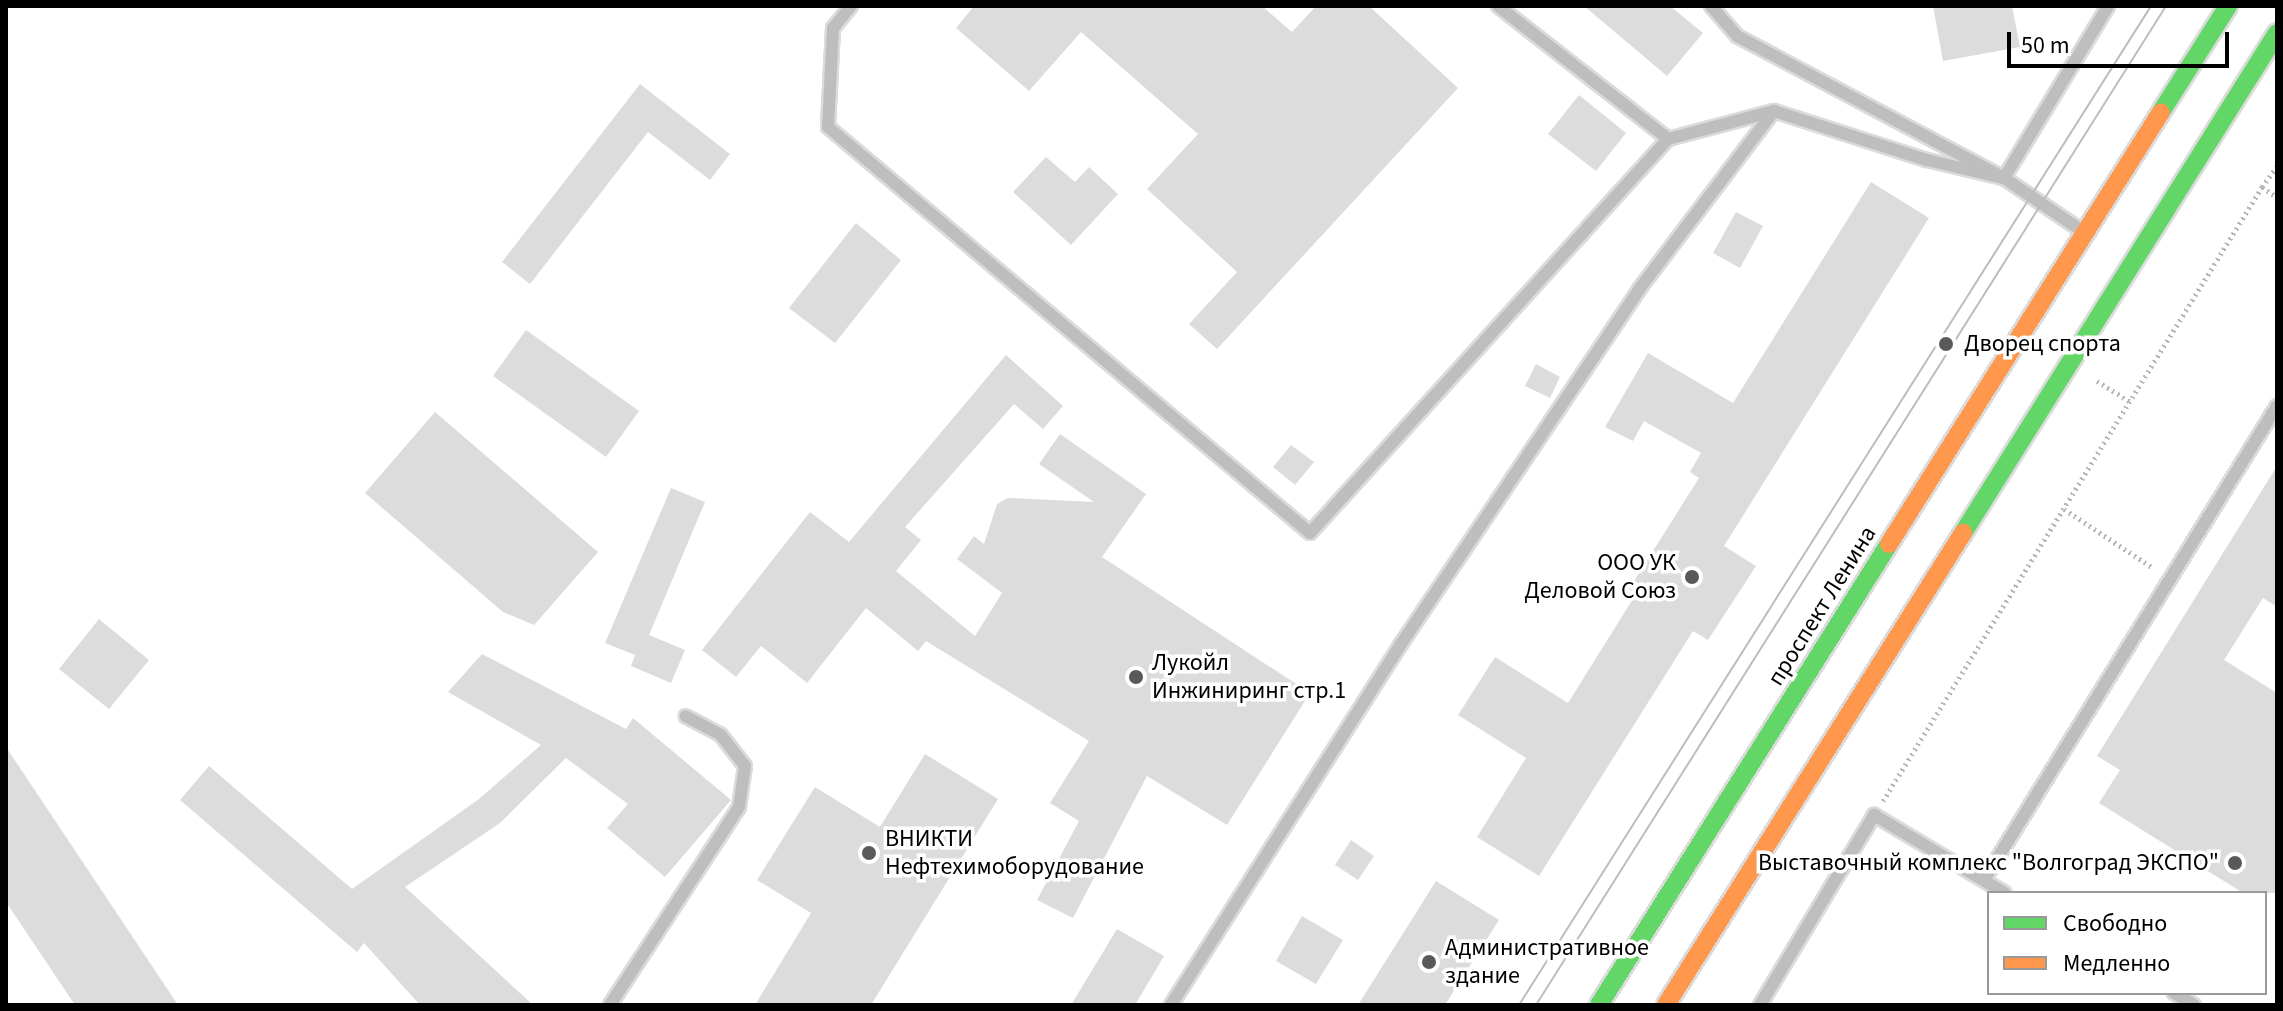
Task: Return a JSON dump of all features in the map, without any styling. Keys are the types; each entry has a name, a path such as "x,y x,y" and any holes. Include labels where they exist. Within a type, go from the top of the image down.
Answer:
{"main road":[{"name":"проспект Ленина","path":"1599,1005 2090,236 2228,6"},
{"path":"1666,1005 2126,259 2277,33"}],"lane":[{"path":"851,6 833,28 828,127 1310,533 1668,139 1774,111 1927,160 2004,178"},
{"path":"1498,6 1668,139"},
{"path":"1711,6 1737,36 2004,178 2090,236"},
{"path":"2004,178 2108,6"},
{"path":"2251,74 2277,71"},
{"path":"1171,1005 1401,644 1640,288 1774,111"},
{"path":"1984,880 2277,406"},
{"path":"610,1005 739,807 745,766 721,735 686,716"},
{"path":"1760,1005 1874,815 2002,891"}],"path":[{"path":"1874,815 2277,166"},
{"path":"2262,187 2277,197"},
{"path":"2064,509 2171,580"}],"building":[{"path":"974,6 1262,6 1292,32 1316,6 1369,6 1458,88 1217,349 1189,324 1237,272 1147,189 1198,134 1081,32 1029,91 956,28"},
{"path":"1584,6 1670,6 1703,33 1667,76"},
{"path":"1933,6 2012,6 2020,47 1943,61"},
{"path":"640,84 730,154 710,180 648,132 530,284 502,262"},
{"path":"1579,95 1626,133 1596,171 1548,134"},
{"path":"1046,157 1075,182 1089,167 1118,194 1071,245 1013,192"},
{"path":"1871,182 1929,218 1724,546 1756,566 1708,640 1693,631 1539,876 1477,837 1526,758 1458,715 1495,657 1568,703 1636,594 1629,589 1699,478 1690,472 1701,453 1644,421 1633,441 1605,427 1648,353 1733,403"},
{"path":"1736,212 1763,226 1740,268 1713,253"},
{"path":"856,223 901,260 835,343 789,308"},
{"path":"526,330 639,411 606,457 493,376"},
{"path":"1006,355 1063,406 1043,429 1014,404 905,527 921,540 896,571 975,636 1002,593 957,559 974,536 984,544 997,504 1008,498 1094,502 1039,464 1060,434 1146,494 1102,557 1310,693 1227,825 1147,776 1073,918 1037,900 1079,821 1050,803 1089,741 926,641 918,651 866,608 807,683 761,646 736,677 702,650 810,512 849,542"},
{"path":"1536,364 1560,377 1550,398 1525,386"},
{"path":"435,412 598,552 534,625 503,612 365,493"},
{"path":"1291,445 1314,462 1295,485 1273,467"},
{"path":"2277,466 2277,607 2263,598 2224,660 2277,693 2277,893 2240,891 2099,803 2120,770 2097,756"},
{"path":"671,488 705,502 649,635 685,650 671,683 631,666 635,655 605,643"},
{"path":"99,619 149,660 109,709 59,669"},
{"path":"482,654 626,729 633,718 731,800 665,877 607,828 628,804 566,758 500,823 405,887 533,1005 420,1005 364,943 357,952 180,800 209,766 352,889 479,799 541,745 448,692"},
{"path":"6,747 178,1005 75,1005 6,902"},
{"name":"ВНИКТИ Нефтехимоборудование","path":"925,754 998,799 871,1005 755,1005 811,913 757,880 815,787 880,827"},
{"path":"1351,840 1374,856 1358,880 1335,865"},
{"name":"Административное здание","path":"1436,881 1499,920 1445,1005 1358,1005"},
{"path":"1302,916 1343,940 1316,984 1276,961"},
{"name":"ВНИКТИ Нефтехимоборудование","path":"1117,929 1164,956 1135,1005 1071,1005"}],"tram line":[{"path":"1519,1005 2151,6"},
{"path":"1536,1005 2166,6"}],"traffic: fast":[{"path":"2161,112 2228,6"},
{"path":"1963,533 2277,33"},
{"path":"1599,1005 1889,544"}],"traffic: slow":[{"path":"1889,544 2161,112"},
{"path":"1666,1005 1963,533"}],"place":[{"name":"Дворец спорта","path":"1946,344"},
{"name":"ООО УК Деловой Союз","path":"1692,577"},
{"name":"Лукойл Инжиниринг стр.1","path":"1136,677"},
{"name":"ВНИКТИ Нефтехимоборудование","path":"869,853"},
{"name":"Выставочный комплекс \"Волгоград ЭКСПО\"","path":"2235,863"},
{"name":"Административное здание","path":"1429,962"}]}
